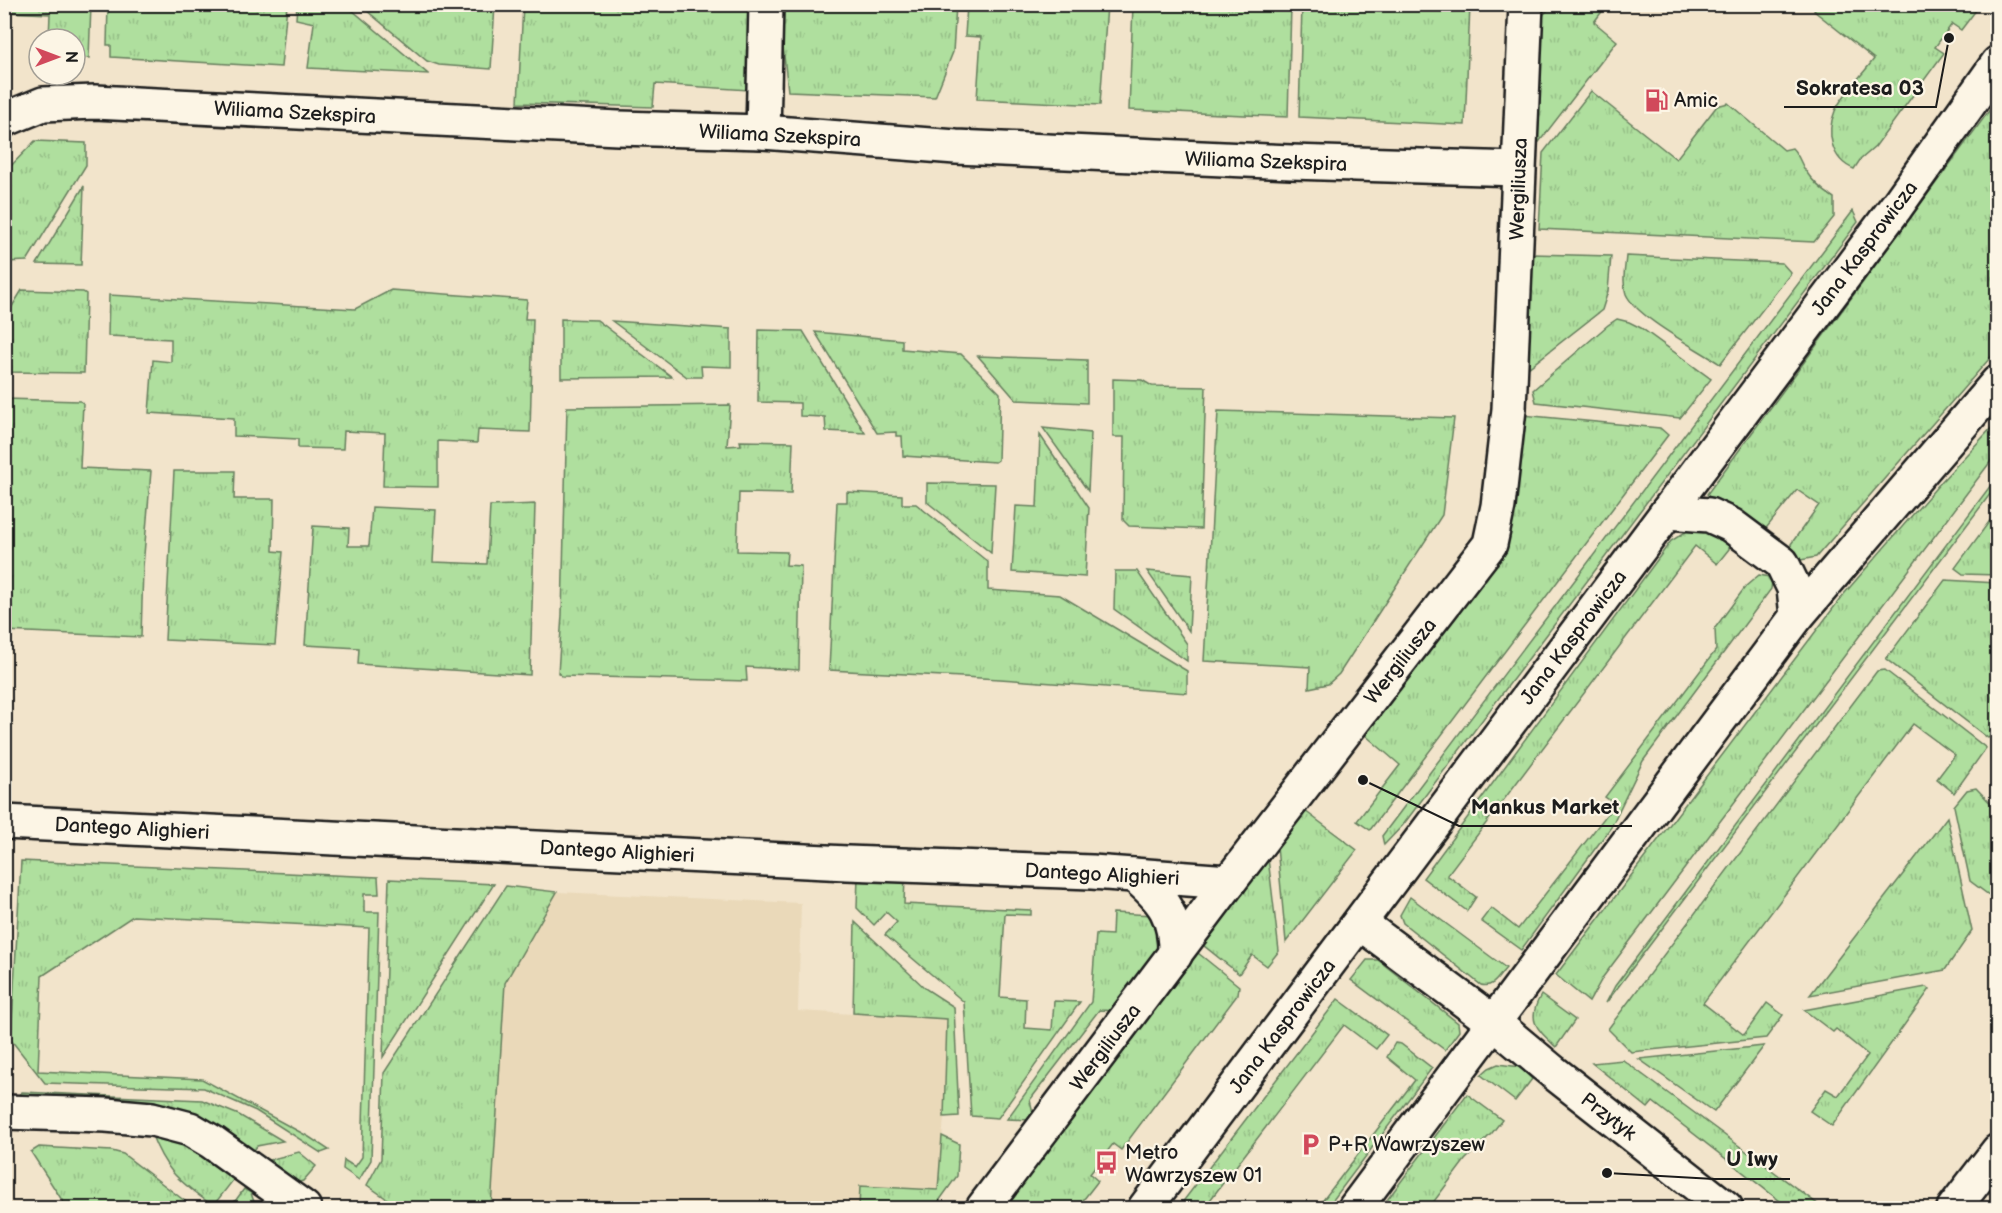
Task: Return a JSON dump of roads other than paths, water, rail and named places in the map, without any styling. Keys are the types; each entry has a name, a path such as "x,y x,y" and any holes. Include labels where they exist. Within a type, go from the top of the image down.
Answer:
{"street":[{"path":"764,132 765,4"},
{"name":"Wergiliusza","path":"982,1209 1229,882 1490,544 1498,506 1509,409 1526,4"},
{"name":"Jana Kasprowicza","path":"1144,1209 1896,207 1998,63"},
{"name":"Wiliama Szekspira","path":"4,120 43,104 95,102 618,128 764,132 956,147 1302,163 1518,169"},
{"path":"1355,1209 1797,616 1998,382"},
{"path":"1667,512 1709,515 1731,525 1782,562 1794,588 1797,616"},
{"name":"Dantego Alighieri","path":"4,822 1134,875 1229,882"},
{"path":"1134,875 1153,891 1165,906 1175,936 1175,955"},
{"name":"Przytyk","path":"1360,923 1493,1022 1552,1072 1726,1209"},
{"path":"4,1112 106,1115 152,1119 190,1129 212,1142 296,1206"},
{"path":"1954,1209 1998,1151"}],"place":[{"name":"Sokratesa 03","path":"1949,38"},
{"name":"Amic","path":"1656,100"},
{"name":"Mankus Market","path":"1363,780"},
{"name":"P+R Wawrzyszew","path":"1310,1144"},
{"name":"Metro Wawrzyszew 01","path":"1107,1163"},
{"name":"U Iwy","path":"1607,1173"}]}
